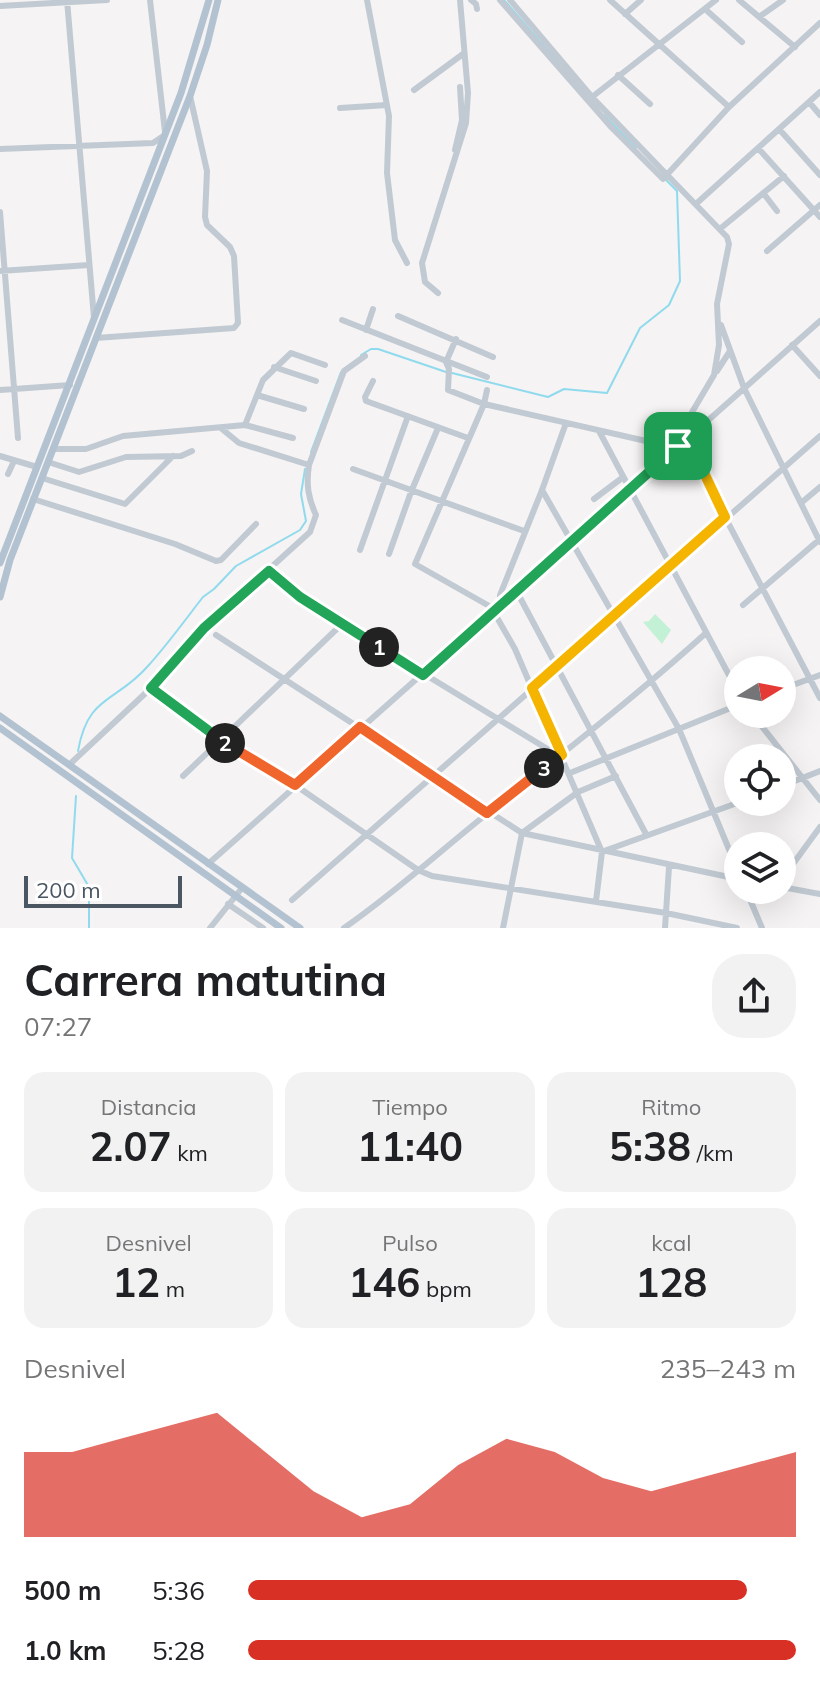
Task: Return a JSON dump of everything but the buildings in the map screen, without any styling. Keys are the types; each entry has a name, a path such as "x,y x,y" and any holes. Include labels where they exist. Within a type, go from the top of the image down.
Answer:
{"main road":[{"path":"0,563 169,131 209,0"},
{"path":"0,597 33,499 166,159 169,131 190,96 218,0"},
{"path":"0,716 208,864 281,928"},
{"path":"0,728 239,891 300,928"}],"street":[{"path":"0,6 107,0"},
{"path":"0,149 155,143 169,131 150,0"},
{"path":"367,0 389,116 389,201 395,240 407,263"},
{"path":"438,293 425,282 422,263 466,123 460,0"},
{"path":"471,0 477,9"},
{"path":"500,0 612,128 697,203 721,228 729,244 717,304 720,321 744,388 820,541 743,605"},
{"path":"523,0 513,3 666,178"},
{"path":"610,0 729,107"},
{"path":"625,14 641,0"},
{"path":"592,97 716,0"},
{"path":"739,0 795,47"},
{"path":"759,17 783,0"},
{"path":"67,1 94,318"},
{"path":"705,9 742,42"},
{"path":"666,178 729,107 820,23"},
{"path":"414,90 463,54"},
{"path":"618,75 650,104"},
{"path":"455,150 464,95 460,87"},
{"path":"697,203 820,92"},
{"path":"96,338 234,328 238,323 234,256 230,247 207,225 205,217 207,171 190,96"},
{"path":"809,102 820,115"},
{"path":"340,108 387,105"},
{"path":"779,129 820,175"},
{"path":"758,148 817,208 820,217"},
{"path":"721,228 784,176"},
{"path":"764,194 777,211"},
{"path":"767,251 817,208"},
{"path":"0,212 2,270 18,438"},
{"path":"2,270 89,265"},
{"path":"366,330 373,309"},
{"path":"398,316 493,357"},
{"path":"342,320 448,365 487,377"},
{"path":"714,375 720,321"},
{"path":"666,445 688,439 818,325"},
{"path":"456,339 448,365 448,390 484,404 666,445 671,452"},
{"path":"792,345 820,376"},
{"path":"208,864 671,452 730,351"},
{"path":"245,425 263,380 291,353 325,365"},
{"path":"70,764 151,688 204,628 310,532 316,515 309,501 309,465 344,371 365,356"},
{"path":"274,367 316,381"},
{"path":"373,381 366,401 468,438"},
{"path":"0,390 68,384 77,388"},
{"path":"487,390 484,404 415,564 497,609"},
{"path":"257,395 304,409"},
{"path":"360,550 408,416"},
{"path":"566,423 497,609 602,852 596,901"},
{"path":"54,449 86,449 123,436 245,425 293,438"},
{"path":"389,554 438,428"},
{"path":"222,429 239,443 309,465"},
{"path":"599,431 724,666"},
{"path":"292,900 820,436"},
{"path":"688,439 725,517 820,698"},
{"path":"48,462 79,472 126,457 173,456 192,451"},
{"path":"0,456 37,467"},
{"path":"42,478 125,504 173,456"},
{"path":"8,474 14,461"},
{"path":"353,469 524,531"},
{"path":"594,499 622,478"},
{"path":"801,503 820,487"},
{"path":"542,490 679,729 724,838"},
{"path":"33,499 150,536 216,561 221,560 256,524"},
{"path":"269,571 300,597 342,624 560,756"},
{"path":"517,592 646,834"},
{"path":"183,776 342,624"},
{"path":"344,928 390,896 706,633"},
{"path":"216,635 522,833 724,877"},
{"path":"796,684 820,675"},
{"path":"151,688 221,740 295,785 418,870 432,876 596,901 737,928"},
{"path":"570,773 724,711"},
{"path":"763,728 820,800"},
{"path":"796,780 820,771"},
{"path":"503,928 522,833 578,792 616,776"},
{"path":"602,852 724,808"},
{"path":"796,860 820,827"},
{"path":"665,928 669,867"},
{"path":"796,890 820,894"},
{"path":"210,928 239,891"},
{"path":"228,904 263,928"},
{"path":"752,904 762,928"}],"green space":[{"path":"655,614 671,630 662,644 643,622 649,621"}],"waterway":[{"path":"504,0 558,62"},
{"path":"604,115 636,148"},
{"path":"452,373 548,397 564,389 607,393 640,328 669,305 680,281 677,191 665,179"},
{"path":"361,355 378,349 446,372"},
{"path":"311,452 341,372"},
{"path":"78,751 83,732 96,709 148,666 203,597 236,566 300,530 306,521 301,494 305,469"},
{"path":"76,796 72,858 89,887 89,928"}],"route":[{"path":"688,439 725,517 532,688 562,755 487,813 360,727 295,785 249,759 151,688 204,628 269,571 300,597 423,675 678,446 688,439"}]}
